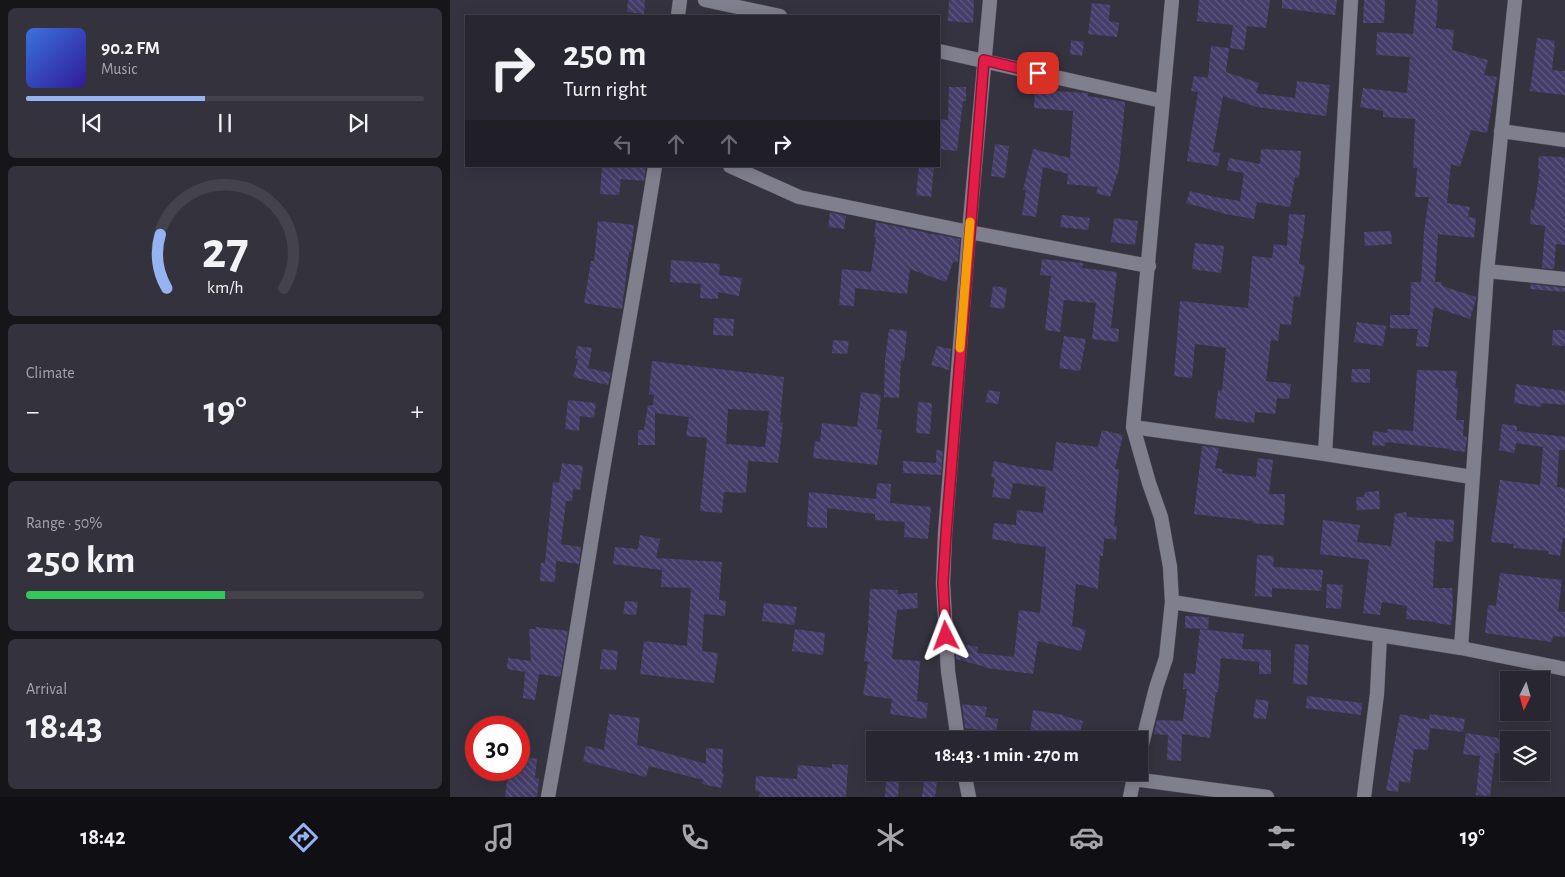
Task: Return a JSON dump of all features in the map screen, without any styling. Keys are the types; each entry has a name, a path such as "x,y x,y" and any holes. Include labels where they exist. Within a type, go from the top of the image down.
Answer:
{"street":[{"path":"678,15 680,0"},
{"path":"705,0 775,15"},
{"path":"957,731 948,671 943,583 969,232 990,0"},
{"path":"1145,731 1166,658 1172,602 1170,568 1161,517 1133,427 1172,0"},
{"path":"1325,454 1351,0"},
{"path":"1460,648 1487,271 1515,0"},
{"path":"940,51 1162,101"},
{"path":"1501,131 1565,140"},
{"path":"548,797 637,280 654,167"},
{"path":"732,167 799,197 1149,266"},
{"path":"1487,271 1565,279"},
{"path":"1133,427 1472,477"},
{"path":"1172,602 1460,648 1565,668"},
{"path":"1364,797 1376,694 1380,635"},
{"path":"1148,778 1267,797"},
{"path":"966,781 969,797"},
{"path":"1130,797 1134,781"}],"building":[{"path":"628,0 645,0 644,14 627,12"},
{"path":"949,0 974,0 973,23 948,21"},
{"path":"1199,0 1270,0 1266,28 1247,26 1244,50 1230,48 1233,25 1197,21"},
{"path":"1282,0 1337,0 1335,15 1282,8"},
{"path":"1364,0 1385,0 1384,23 1363,23"},
{"path":"1416,0 1438,0 1436,28 1454,30 1452,50 1488,60 1484,75 1497,77 1487,133 1471,130 1460,167 1451,164 1447,203 1470,207 1468,217 1476,218 1474,238 1438,234 1435,282 1442,282 1442,286 1476,297 1476,299 1470,319 1434,307 1428,347 1416,346 1418,329 1390,328 1390,315 1410,315 1411,282 1421,282 1424,232 1429,197 1415,197 1417,168 1413,168 1415,119 1383,117 1383,111 1360,107 1363,88 1407,93 1410,57 1376,55 1377,32 1413,34"},
{"path":"1092,3 1110,5 1109,21 1119,23 1117,37 1088,34"},
{"path":"1537,38 1555,41 1552,70 1565,71 1565,95 1530,91"},
{"path":"1071,40 1084,42 1082,56 1070,54"},
{"path":"1211,46 1229,48 1226,72 1259,83 1256,93 1295,98 1297,81 1330,85 1326,116 1257,107 1223,96 1213,152 1220,153 1218,166 1187,161 1198,92 1191,91 1194,76 1208,78"},
{"path":"949,87 966,87 966,101 963,101 957,151 940,149 940,119 948,120"},
{"path":"1035,88 1088,93 1088,96 1125,102 1119,169 1110,197 1096,193 1098,187 1067,184 1068,174 1043,167 1036,217 1022,215 1026,190 1023,190 1033,149 1070,158 1073,111 1034,108"},
{"path":"995,144 1009,146 1005,178 991,176"},
{"path":"1261,149 1301,151 1299,178 1295,177 1290,207 1257,202 1254,219 1220,213 1186,203 1190,191 1240,201 1244,173 1227,170 1229,158 1260,164"},
{"path":"1539,156 1565,157 1565,245 1556,244 1554,269 1542,268 1545,226 1530,224 1531,209 1534,210 1540,169 1538,169"},
{"path":"602,167 646,167 644,181 621,179 619,195 600,194"},
{"path":"919,167 934,167 931,197 916,195"},
{"path":"830,212 846,216 844,229 828,227"},
{"path":"1289,214 1305,215 1299,264 1305,265 1300,297 1294,296 1291,325 1280,324 1278,341 1271,340 1266,381 1291,384 1289,399 1277,398 1275,414 1255,412 1254,423 1215,418 1218,390 1222,391 1226,348 1195,344 1192,378 1174,376 1180,301 1248,308 1252,256 1272,258 1274,244 1287,246"},
{"path":"1062,215 1090,218 1088,230 1060,227"},
{"path":"1114,218 1138,221 1135,245 1111,242"},
{"path":"598,221 634,225 622,309 584,303 591,261 594,261"},
{"path":"876,222 960,239 958,262 953,262 946,282 910,269 907,294 855,288 854,306 839,305 842,269 871,272"},
{"path":"1391,231 1392,244 1365,246 1364,232"},
{"path":"1195,243 1224,246 1221,273 1192,269"},
{"path":"1042,259 1083,263 1082,268 1117,272 1111,328 1119,329 1118,342 1092,339 1096,303 1064,300 1060,332 1045,330 1051,276 1040,275"},
{"path":"671,260 720,264 719,275 742,278 739,296 718,292 718,299 700,298 701,284 670,282"},
{"path":"1531,284 1565,288 1565,292 1530,289"},
{"path":"993,286 1007,288 1004,309 990,307"},
{"path":"714,318 734,319 733,336 713,335"},
{"path":"1357,322 1386,326 1383,346 1354,342"},
{"path":"889,329 907,331 904,361 901,360 899,398 884,397 885,360"},
{"path":"1553,330 1565,330 1565,346 1552,345"},
{"path":"1064,336 1086,339 1080,371 1059,368"},
{"path":"833,340 849,341 847,354 832,353"},
{"path":"577,346 592,348 588,368 611,373 608,385 573,377 578,359 575,358"},
{"path":"937,346 951,349 949,370 931,365"},
{"path":"652,361 784,377 780,422 783,423 778,463 748,461 746,493 724,492 722,513 700,511 707,438 686,436 689,417 655,413 655,445 638,445 638,430 644,430 648,405 653,405 654,395 649,394","holes":["728,409 769,411 765,447 726,444"]},
{"path":"1352,369 1370,369 1370,383 1351,382"},
{"path":"1417,370 1457,371 1455,388 1458,388 1456,420 1464,420 1463,436 1467,437 1465,452 1386,442 1386,439 1385,446 1372,445 1373,431 1387,433 1387,429 1413,431"},
{"path":"1516,384 1565,391 1565,405 1542,403 1541,407 1514,403"},
{"path":"988,390 1000,392 998,404 986,402"},
{"path":"861,392 881,395 877,429 882,430 877,465 813,458 815,441 820,442 822,423 857,427"},
{"path":"568,400 596,403 594,418 580,416 579,431 565,429"},
{"path":"918,402 932,403 930,434 916,433"},
{"path":"1502,424 1517,426 1517,431 1565,437 1565,450 1559,450 1557,487 1565,488 1565,538 1563,538 1560,556 1548,554 1549,551 1513,548 1514,544 1491,542 1500,480 1540,485 1543,447 1516,443 1514,453 1499,450"},
{"path":"1102,430 1123,435 1115,469 1119,469 1114,526 1117,526 1116,540 1104,538 1103,556 1100,556 1098,589 1076,584 1072,626 1086,630 1081,651 1038,641 1033,674 986,668 956,659 956,650 965,651 967,645 978,647 977,653 1014,657 1019,610 1040,613 1046,547 992,539 994,523 1016,525 1017,510 1043,513 1046,487 1013,483 1010,499 992,497 995,478 991,477 994,461 1053,471 1056,442 1098,447"},
{"path":"1202,446 1219,448 1215,468 1223,469 1222,473 1256,477 1258,458 1273,460 1269,494 1285,494 1284,525 1253,523 1253,521 1194,514"},
{"path":"936,450 943,451 941,475 903,473 903,461 936,463"},
{"path":"562,463 583,466 580,490 573,489 572,501 566,501 561,544 581,547 579,564 556,561 555,582 540,581 541,563 545,563 553,482 559,483"},
{"path":"877,483 891,484 890,503 931,507 928,539 904,537 905,522 875,520 875,514 827,508 827,528 807,527 809,492 876,499"},
{"path":"1379,491 1380,509 1357,510 1356,497 1364,497 1365,492"},
{"path":"1406,512 1407,517 1454,520 1453,542 1435,541 1433,588 1452,588 1451,625 1406,619 1407,606 1382,602 1380,615 1363,613 1369,560 1320,554 1323,520 1360,525 1357,542 1391,546 1395,514"},
{"path":"640,535 660,539 656,558 722,562 719,600 726,601 725,616 704,614 702,651 718,653 714,683 640,674 644,641 687,646 691,588 661,587 662,570 613,564 615,547 638,549"},
{"path":"1257,555 1274,556 1273,567 1323,570 1321,591 1272,588 1272,597 1255,596"},
{"path":"1500,573 1562,580 1558,611 1565,612 1565,637 1553,636 1552,642 1485,633 1488,605 1496,606"},
{"path":"1327,584 1343,585 1341,609 1326,608"},
{"path":"870,589 898,590 898,594 917,593 918,608 897,610 892,659 920,661 917,701 928,703 926,719 890,714 892,699 863,695 868,662 864,661"},
{"path":"625,601 638,602 636,615 623,614"},
{"path":"764,603 797,607 794,625 762,621"},
{"path":"1185,616 1209,617 1208,629 1185,628"},
{"path":"536,627 568,631 560,677 539,674 535,700 523,698 525,672 507,669 508,658 531,661 529,629 536,629"},
{"path":"795,629 825,633 823,655 792,651"},
{"path":"1200,629 1244,634 1242,649 1271,650 1271,674 1259,674 1259,662 1221,658 1218,692 1216,692 1210,738 1182,734 1181,761 1167,760 1168,735 1154,734 1157,720 1183,721 1187,689 1183,689 1184,673 1195,674"},
{"path":"1295,644 1309,645 1307,685 1293,684"},
{"path":"602,649 618,651 616,670 600,669"},
{"path":"1307,696 1362,703 1361,715 1306,708"},
{"path":"1256,699 1269,701 1266,719 1253,718"},
{"path":"962,704 987,707 985,717 998,719 996,731 965,728"},
{"path":"1033,710 1063,715 1083,721 1080,731 1030,731"},
{"path":"609,714 640,718 637,745 706,764 706,748 723,749 722,774 724,774 721,788 702,784 703,780 649,766 646,777 583,761 586,746 604,750"},
{"path":"1400,714 1429,720 1430,714 1465,719 1463,732 1430,728 1428,750 1414,749 1410,783 1399,781 1398,792 1386,790"},
{"path":"1466,733 1498,738 1500,740 1500,754 1495,753 1490,796 1476,795 1480,756 1463,754"},
{"path":"530,758 537,759 535,778 539,779 537,797 505,797 507,781 530,781"},
{"path":"832,764 848,765 846,797 759,797 760,792 755,791 756,776 797,779 798,765 832,768"},
{"path":"886,781 899,781 898,797 885,797"},
{"path":"924,781 937,781 935,797 922,797"}],"slow traffic":[{"path":"960,348 970,222"}],"route":[{"path":"946,636 943,583 946,534 984,60 1038,73"}]}
